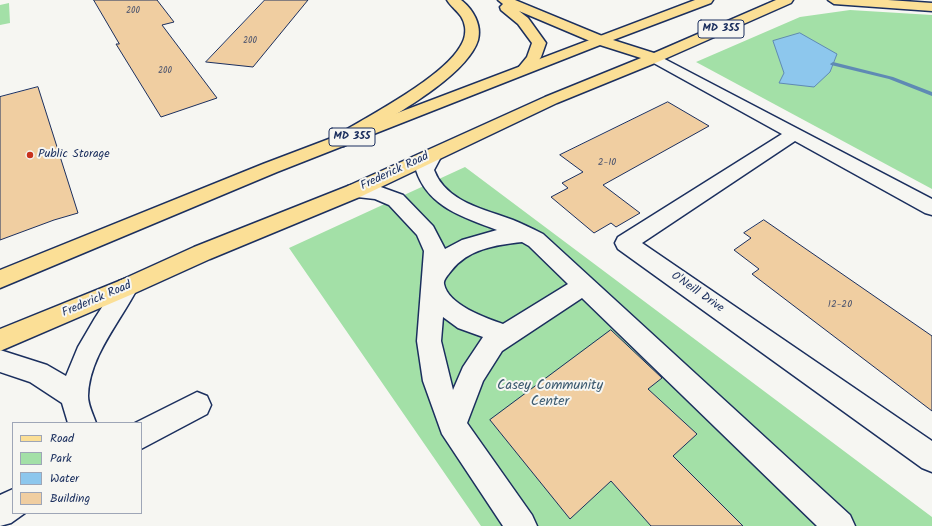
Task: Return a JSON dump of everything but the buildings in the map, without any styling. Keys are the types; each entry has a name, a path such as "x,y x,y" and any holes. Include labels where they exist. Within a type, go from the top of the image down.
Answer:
{"main road":[{"path":"338,142 432,83 464,54 472,36 473,25 460,4 453,0"},
{"path":"497,0 523,21 539,43 534,57 526,68"},
{"path":"504,0 602,41 655,58"},
{"name":"MD 355","path":"0,280 183,203 526,68 602,41 707,0"},
{"name":"Frederick Road","path":"0,340 127,287 202,253 355,191 551,100 655,58 787,0"},
{"path":"834,0 932,6"}],"street":[{"path":"655,58 932,208"},
{"name":"O'Neill Drive","path":"794,134 626,243 932,458"},
{"path":"433,155 426,170 430,184 450,201 471,212 536,240 839,526"},
{"path":"355,191 378,193 396,200 426,231 436,251 429,341 436,381 452,426 521,526"},
{"path":"434,282 452,255 472,243 492,238 524,234"},
{"path":"434,282 446,307 467,321 505,335"},
{"path":"452,426 472,375 493,343 584,285"},
{"path":"82,422 75,396 79,375 103,323 127,287"},
{"path":"0,361 38,373 75,396"},
{"path":"142,434 197,405"},
{"path":"0,512 12,505"}],"green space":[{"path":"9,3 10,23 0,25 0,5"},
{"path":"850,10 932,15 932,189 696,62 800,17"},
{"name":"Casey Community Center","path":"465,167 932,517 932,526 481,526 289,248"}],"water":[{"path":"800,33 837,54 830,72 814,87 779,83 784,73 773,41"}],"waterway":[{"path":"833,64 891,78 932,94"}],"place":[{"name":"Public Storage","path":"30,155"}]}
